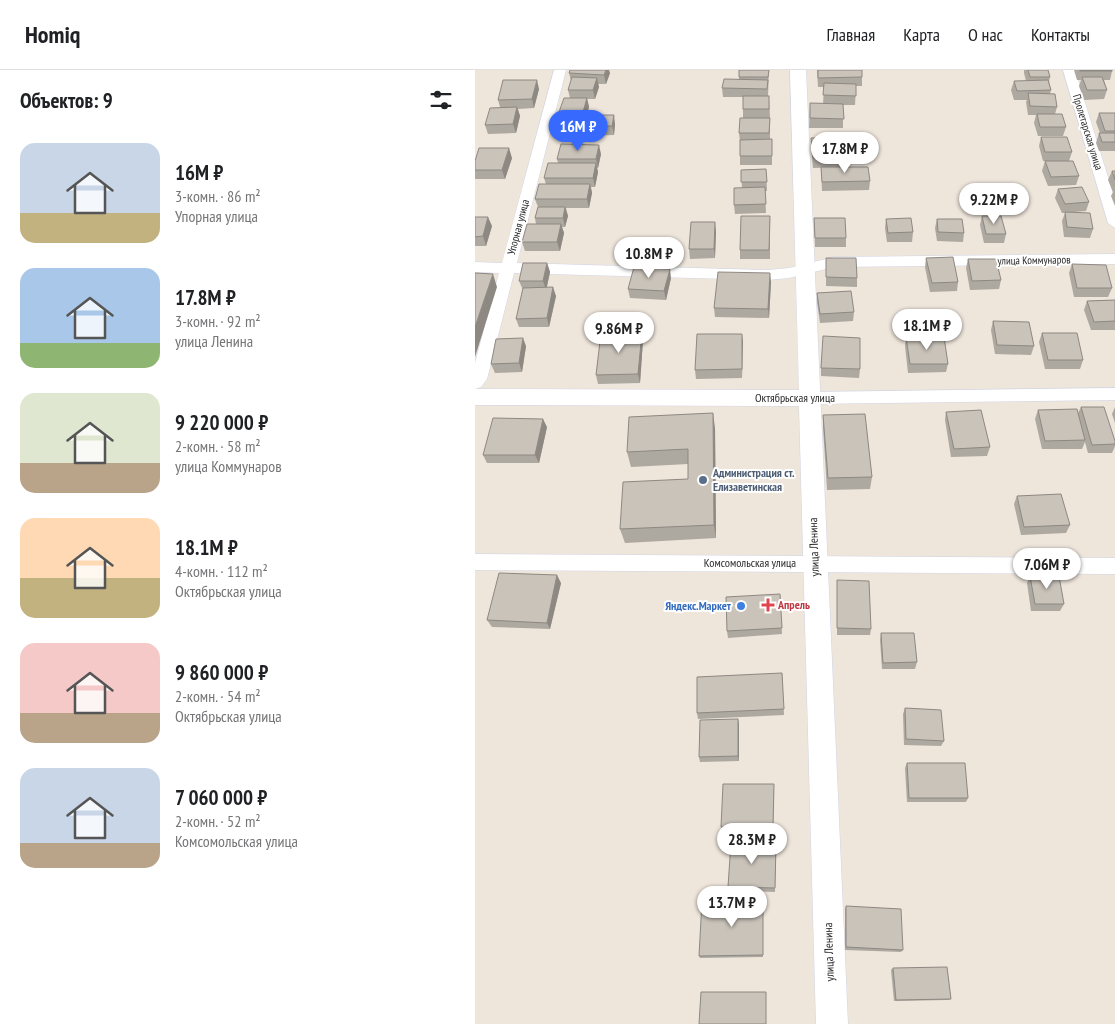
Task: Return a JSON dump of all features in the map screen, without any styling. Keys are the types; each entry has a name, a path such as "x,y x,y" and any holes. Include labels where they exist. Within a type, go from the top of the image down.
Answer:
{"street":[{"name":"Упорная улица","path":"475,383 479,379 560,70"},
{"name":"улица Ленина","path":"797,70 806,269 808,398 832,1024"},
{"name":"Пролетарская улица","path":"1069,70 1115,223"},
{"name":"улица Коммунаров","path":"475,267 768,275 834,262 1115,259"},
{"name":"Октябрьская улица","path":"475,397 808,398 1115,394"},
{"name":"Комсомольская улица","path":"475,562 1115,566"}],"building":[{"path":"570,70 606,70 604,75 569,73"},
{"path":"739,70 769,70 768,77 739,77"},
{"path":"818,70 862,70 862,77 818,78"},
{"path":"1028,70 1048,70 1050,77 1030,77"},
{"path":"1112,70 1112,71 1080,71"},
{"path":"572,77 597,78 593,90 568,90"},
{"path":"1082,77 1102,77 1107,90 1087,90"},
{"path":"724,79 768,80 767,89 722,88"},
{"path":"503,80 537,80 532,99 498,100"},
{"path":"1048,80 1051,90 1017,91 1014,81"},
{"path":"824,83 856,84 856,96 823,95"},
{"path":"1028,93 1055,94 1057,107 1030,106"},
{"path":"743,96 769,96 769,109 743,109"},
{"path":"564,98 587,98 583,112 559,112"},
{"path":"810,103 843,104 844,119 810,118"},
{"path":"517,107 513,124 485,125 490,108"},
{"path":"1099,113 1115,113 1115,131 1105,131"},
{"path":"1037,114 1062,114 1066,127 1040,127"},
{"path":"583,115 614,115 612,126 581,127"},
{"path":"740,118 770,118 769,133 739,133"},
{"path":"1099,133 1115,133 1115,142 1102,142"},
{"path":"841,137 844,157 813,158 811,138"},
{"path":"1041,137 1067,137 1072,152 1045,152"},
{"path":"772,139 772,156 740,156 740,140"},
{"path":"561,144 599,145 596,159 557,159"},
{"path":"479,148 509,148 502,170 475,170 475,161"},
{"path":"1045,161 1073,161 1079,176 1051,177"},
{"path":"548,163 596,163 593,178 544,178"},
{"path":"821,167 868,167 870,181 822,182"},
{"path":"766,169 767,182 741,182 741,170"},
{"path":"539,184 590,184 587,199 535,199"},
{"path":"765,187 766,204 734,205 734,188"},
{"path":"1082,187 1089,202 1065,204 1058,189"},
{"path":"538,207 565,207 563,218 535,218"},
{"path":"1065,212 1090,213 1093,229 1067,227"},
{"path":"741,216 770,216 769,250 740,250"},
{"path":"982,216 1001,216 1006,234 986,234"},
{"path":"475,217 488,217 483,236 475,237"},
{"path":"814,218 845,218 846,238 815,238"},
{"path":"911,218 913,232 888,233 886,219"},
{"path":"937,219 962,219 964,233 938,232"},
{"path":"691,222 715,222 714,249 689,249"},
{"path":"527,224 561,224 557,242 522,242"},
{"path":"953,257 958,282 932,283 926,258"},
{"path":"826,258 856,258 857,278 826,277"},
{"path":"968,259 996,259 1001,280 972,281"},
{"path":"523,263 547,263 543,281 519,281"},
{"path":"1072,264 1106,265 1112,288 1077,288"},
{"path":"634,267 670,269 664,291 628,289"},
{"path":"718,272 770,273 768,309 714,308"},
{"path":"475,273 493,274 475,327"},
{"path":"553,287 547,318 516,319 523,288"},
{"path":"851,291 854,312 820,314 817,293"},
{"path":"1115,300 1115,321 1094,322 1087,301"},
{"path":"993,321 1029,322 1034,346 997,345"},
{"path":"642,332 638,374 596,375 601,333"},
{"path":"1042,333 1077,333 1083,360 1048,360"},
{"path":"697,334 742,334 742,369 695,370"},
{"path":"823,336 860,338 860,369 821,368"},
{"path":"906,337 944,337 948,364 910,364"},
{"path":"523,338 519,363 491,364 496,339"},
{"path":"1081,407 1104,407 1115,444 1092,445"},
{"path":"1077,409 1085,440 1045,441 1038,410"},
{"path":"981,410 990,447 954,449 946,412"},
{"name":"Администрация ст. Елизаветинская","path":"713,413 714,525 620,529 623,482 688,479 688,449 627,452 629,417"},
{"path":"865,414 872,477 828,478 823,415"},
{"path":"493,418 543,419 535,455 483,455"},
{"path":"1061,494 1070,525 1024,527 1017,496"},
{"path":"499,573 557,575 547,623 487,620"},
{"path":"1030,576 1059,576 1064,604 1035,604"},
{"path":"837,580 869,581 871,629 837,628"},
{"path":"780,594 782,628 727,631 726,597"},
{"path":"881,633 914,633 917,662 883,663"},
{"path":"782,673 784,709 697,713 697,677"},
{"path":"905,708 941,710 944,741 906,739"},
{"path":"738,719 738,756 699,757 700,720"},
{"path":"907,763 965,763 968,798 909,798"},
{"path":"723,784 774,784 773,827 721,827"},
{"path":"731,842 776,843 775,888 728,887"},
{"path":"763,900 763,955 699,956 702,901"},
{"path":"846,906 901,909 903,950 846,947"},
{"path":"947,967 951,999 896,1000 893,968"},
{"path":"701,992 766,992 766,1024 699,1024"}],"place":[{"name":"Администрация ст. Елизаветинская","path":"703,480"},
{"name":"Апрель","path":"768,605"},
{"name":"Яндекс.Маркет","path":"741,606"}]}
